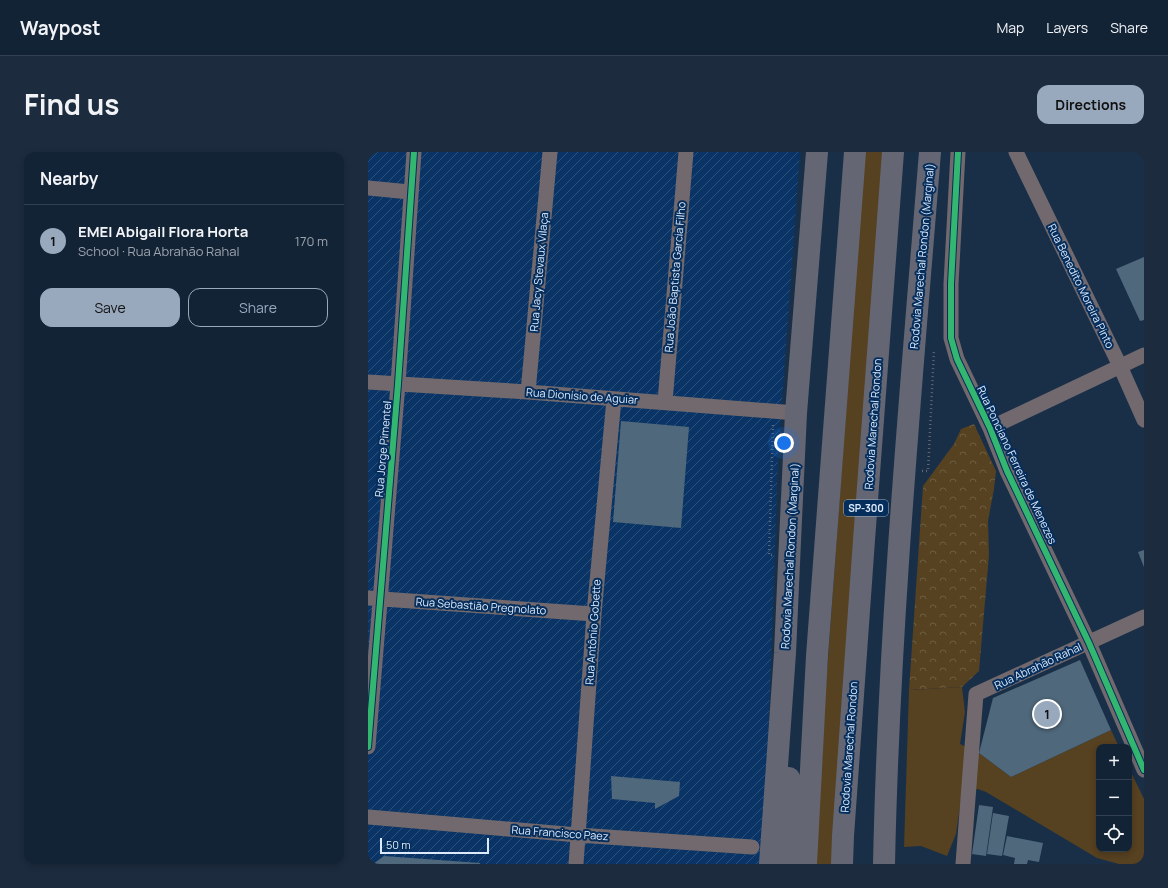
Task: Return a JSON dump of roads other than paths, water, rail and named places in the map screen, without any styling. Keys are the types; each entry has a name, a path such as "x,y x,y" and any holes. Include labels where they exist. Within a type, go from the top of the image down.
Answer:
{"highway":[{"name":"Rodovia Marechal Rondon (Marginal)","path":"770,864 786,653 796,413 817,152"},
{"name":"SP-300","path":"806,864 817,648 855,152"},
{"name":"Rodovia Marechal Rondon","path":"842,864 863,547 894,152"},
{"name":"Rodovia Marechal Rondon (Marginal)","path":"884,864 886,773 901,511 930,152"},
{"path":"786,653 791,864"},
{"path":"876,864 886,773"}],"street":[{"name":"Rua Jorge Pimentel","path":"368,747 374,598 398,384 410,192 414,152"},
{"name":"Rua Jacy Stevaux Vilaça","path":"528,392 550,152"},
{"name":"Rua João Baptista Garcia Filho","path":"665,402 686,152"},
{"name":"Rua Ponciano Ferreira de Menezes","path":"958,152 951,284 951,338 957,359 990,428 1007,471 1089,643 1144,770"},
{"name":"Rua Benedito Moreira Pinto","path":"1016,152 1120,366 1144,420"},
{"path":"368,188 410,192"},
{"path":"990,428 1144,355"},
{"name":"Rua Dionísio de Aguiar","path":"368,382 528,392 796,413"},
{"name":"Rua Antônio Gobette","path":"576,864 594,614 614,399"},
{"name":"Rua Sebastião Pregnolato","path":"374,598 594,614"},
{"name":"Rua Abrahão Rahal","path":"963,864 976,694 1144,617"},
{"name":"Rua Francisco Paez","path":"368,817 578,835 752,847"}],"place":[{"name":"EMEI Abigail Flora Horta","path":"1047,714"}]}
